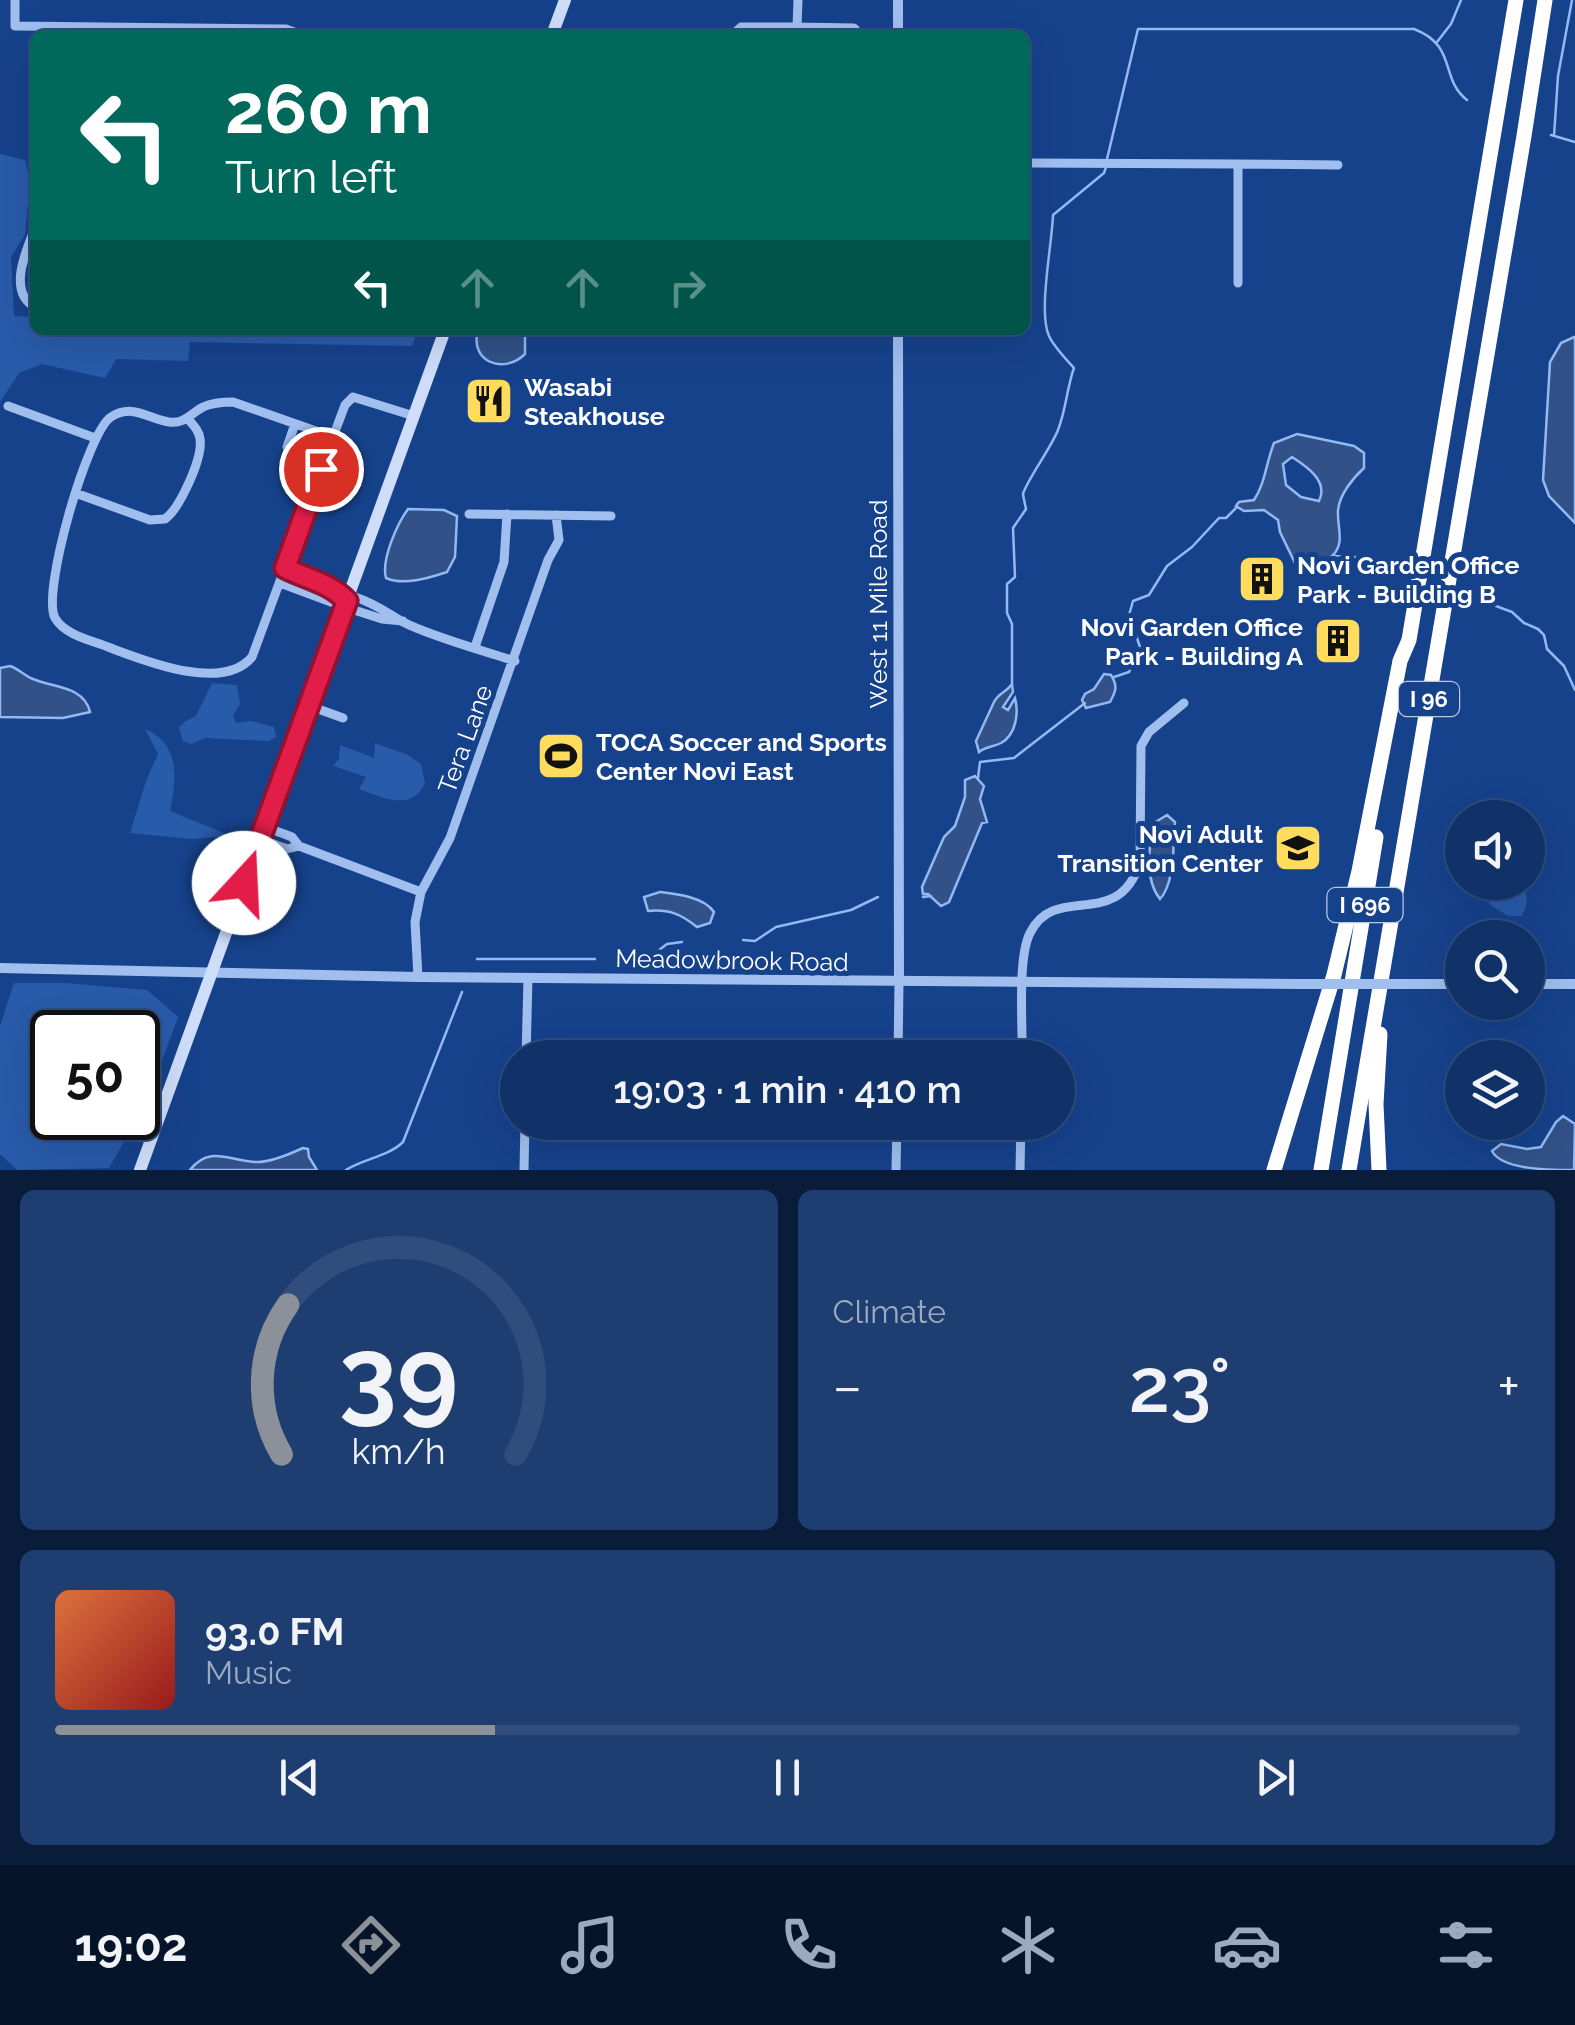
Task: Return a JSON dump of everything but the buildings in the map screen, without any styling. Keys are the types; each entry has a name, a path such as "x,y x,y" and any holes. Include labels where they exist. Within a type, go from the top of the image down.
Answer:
{"highway":[{"path":"1274,1170 1334,976 1400,661 1409,640 1516,0"},
{"name":"I 96","path":"1349,1170 1544,0"},
{"path":"1524,136 1555,0"},
{"name":"I 696","path":"1321,1170 1409,640"},
{"path":"1379,1170 1376,1104 1381,979"}],"main road":[{"path":"554,30 565,0"},
{"path":"140,1170 349,605 443,335"}],"street":[{"path":"15,0 15,26 67,30"},
{"path":"797,27 798,0"},
{"path":"898,0 898,30"},
{"path":"144,30 281,30"},
{"path":"738,30 856,30"},
{"path":"1030,163 1338,165"},
{"path":"1238,164 1238,282"},
{"path":"30,241 21,264 22,290 30,303"},
{"name":"West 11 Mile Road","path":"898,335 898,1040"},
{"path":"333,437 232,402 203,407 188,418 168,422 141,412 123,412 104,422 60,542 51,599 54,616 71,632 168,668 198,672 233,670 252,657 288,570 321,469 333,437 344,404 353,397 414,416"},
{"path":"8,406 95,438"},
{"path":"78,494 150,520 166,520 179,507 200,448 198,432 188,418"},
{"path":"296,424 287,447 290,458 321,469"},
{"path":"469,514 610,516"},
{"path":"475,647 504,562 507,514"},
{"name":"Tera Lane","path":"418,978 414,922 421,892 450,838 548,560 559,540 556,515"},
{"path":"288,570 335,588 349,605"},
{"path":"310,594 316,580"},
{"path":"280,583 349,605"},
{"path":"349,605 354,597 366,600 403,621 515,661"},
{"path":"1022,1040 1026,946 1030,934 1043,916 1059,908 1111,901 1134,880 1140,862 1142,746 1149,732 1184,703"},
{"path":"310,706 344,718"},
{"path":"262,833 288,848 298,846 421,892"},
{"name":"Meadowbrook Road","path":"0,968 418,978 1445,984"},
{"path":"526,1040 528,978"},
{"path":"1545,984 1575,984"},
{"path":"524,1170 525,1140"},
{"path":"896,1170 897,1140"},
{"path":"1020,1170 1021,1140"}],"shaded area":[{"path":"0,154 25,160 30,181 25,235 11,257 14,316 30,317 30,335 416,335 412,346 190,342 188,361 116,359 105,378 42,364 19,373 0,402"},
{"path":"478,335 525,335 525,354 508,364 490,362 483,357"},
{"path":"1575,337 1575,523 1549,496 1543,480 1550,362 1561,343"},
{"path":"1297,434 1354,446 1364,453 1364,468 1347,487 1339,505 1336,552 1317,566 1295,563 1278,520 1264,510 1244,511 1236,506 1254,500 1274,443","holes":["1292,457 1319,481 1319,501 1301,497 1286,485 1283,464"]},
{"path":"408,509 444,510 457,516 455,557 447,572 408,581 386,578 388,552"},
{"path":"10,666 82,697 90,712 63,718 0,717 0,668"},
{"path":"1104,674 1111,675 1115,682 1110,702 1086,708 1082,700 1085,694 1094,689"},
{"path":"212,683 237,685 240,704 233,716 236,723 251,721 274,727 276,737 269,741 183,741 179,728 196,716"},
{"path":"1012,684 1013,692 1003,707 1008,710 1015,698 1013,729 1001,743 979,752 976,741 994,702"},
{"path":"145,729 165,743 170,753 174,786 170,811 231,836 191,839 130,833 158,754"},
{"path":"375,743 421,764 425,783 412,798 386,799 359,789 366,777 333,766 339,759 340,745 374,758"},
{"path":"975,776 984,786 980,799 987,822 982,823 949,902 941,906 923,894 922,887 944,837 955,826 965,797 965,780"},
{"path":"1167,815 1175,822 1173,852 1171,874 1160,899 1152,882 1149,852 1154,823"},
{"path":"660,892 704,903 714,912 710,923 697,927 674,913 648,911 644,897"},
{"path":"1489,900 1526,900 1521,916 1508,916 1489,904"},
{"path":"14,983 147,990 178,1017 160,1066 160,1010 30,1010 30,1140 125,1140 109,1168 17,1170 0,1154 0,1026"},
{"path":"1563,1116 1575,1124 1574,1170 1516,1165 1492,1151 1501,1144 1527,1149 1541,1147"},
{"path":"308,1149 317,1170 190,1170 213,1156 263,1162"}],"waterway":[{"path":"1437,42 1451,24 1461,0"},
{"path":"1554,136 1558,76 1572,0"},
{"path":"1107,159 1138,29 1414,29 1437,44 1453,82 1467,100"},
{"path":"1551,135 1575,142"},
{"path":"1012,683 1007,584 1015,577 1013,528 1026,509 1025,488 1058,430 1074,368 1054,344 1046,325 1053,215 1104,173 1106,167"},
{"path":"1114,677 1129,672 1140,647 1129,615 1133,601 1149,595 1167,566 1219,518 1226,518 1237,507"},
{"path":"1334,556 1373,558 1381,563"},
{"path":"1478,605 1488,603 1512,612 1538,629 1544,635 1547,649 1564,666 1575,690"},
{"path":"978,778 980,762 1014,758 1085,703"},
{"path":"923,897 931,896"},
{"path":"743,940 755,941 776,927 851,910 878,897"},
{"path":"626,960 643,962 667,944 682,942"},
{"path":"477,959 595,959"},
{"path":"346,1170 403,1142 462,992"}],"place":[{"name":"Wasabi Steakhouse","path":"489,401"},
{"name":"Novi Garden Office Park - Building B","path":"1262,579"},
{"name":"Novi Garden Office Park - Building A","path":"1338,641"},
{"name":"TOCA Soccer and Sports Center Novi East","path":"561,756"},
{"name":"Novi Adult Transition Center","path":"1298,848"}],"route":[{"path":"244,883 347,601 335,588 301,578 285,568 321,469"}]}
